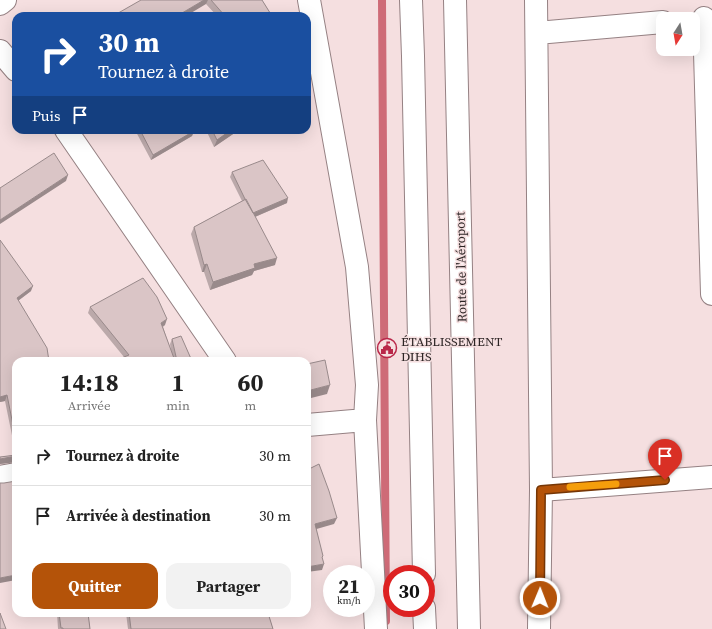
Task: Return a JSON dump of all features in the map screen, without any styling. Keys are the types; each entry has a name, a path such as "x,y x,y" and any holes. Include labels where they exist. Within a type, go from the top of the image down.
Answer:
{"main road":[{"path":"0,4 5,0"},
{"path":"309,0 357,267 367,385 365,420 376,629"},
{"path":"411,0 414,56 424,565"},
{"name":"Route de l'Aéroport","path":"455,0 469,629"},
{"path":"536,0 541,490 539,629"},
{"path":"703,18 712,294"},
{"path":"537,32 656,23"},
{"path":"0,51 12,65"},
{"path":"69,134 222,357"},
{"path":"311,425 365,420"},
{"path":"0,477 12,475"},
{"path":"541,490 712,477"},
{"path":"424,617 425,629"}],"building":[{"path":"141,0 204,0 184,12 120,12"},
{"path":"211,0 262,0 270,12 222,12"},
{"path":"142,134 189,134 153,155"},
{"path":"214,134 225,134 217,140"},
{"path":"54,153 68,175 0,220 0,188"},
{"path":"263,160 288,198 253,213 232,172"},
{"path":"246,199 277,258 254,264 255,268 213,282 207,264 204,265 194,227"},
{"path":"0,240 33,286 17,298 47,348 48,357 12,357 12,420 7,395 0,397"},
{"path":"143,278 157,297 167,319 161,323 174,357 124,357 129,355 90,307"},
{"path":"181,336 190,357 176,357 172,339"},
{"path":"325,360 330,385 311,390 311,363"},
{"path":"12,456 0,459 0,457"},
{"path":"319,464 337,518 315,524 324,564 311,566 311,468"},
{"path":"12,482 12,576 0,578 0,483"},
{"path":"0,613 6,629 0,629"},
{"path":"60,617 88,617 90,629 61,628"},
{"path":"130,617 269,617 273,629 131,629"}],"waterway":[{"path":"382,0 386,621"}],"slow traffic":[{"path":"570,487 616,484"}],"place":[{"name":"ÉTABLISSEMENT DIHS","path":"387,348"}],"route":[{"path":"540,598 541,490 665,480"}]}
